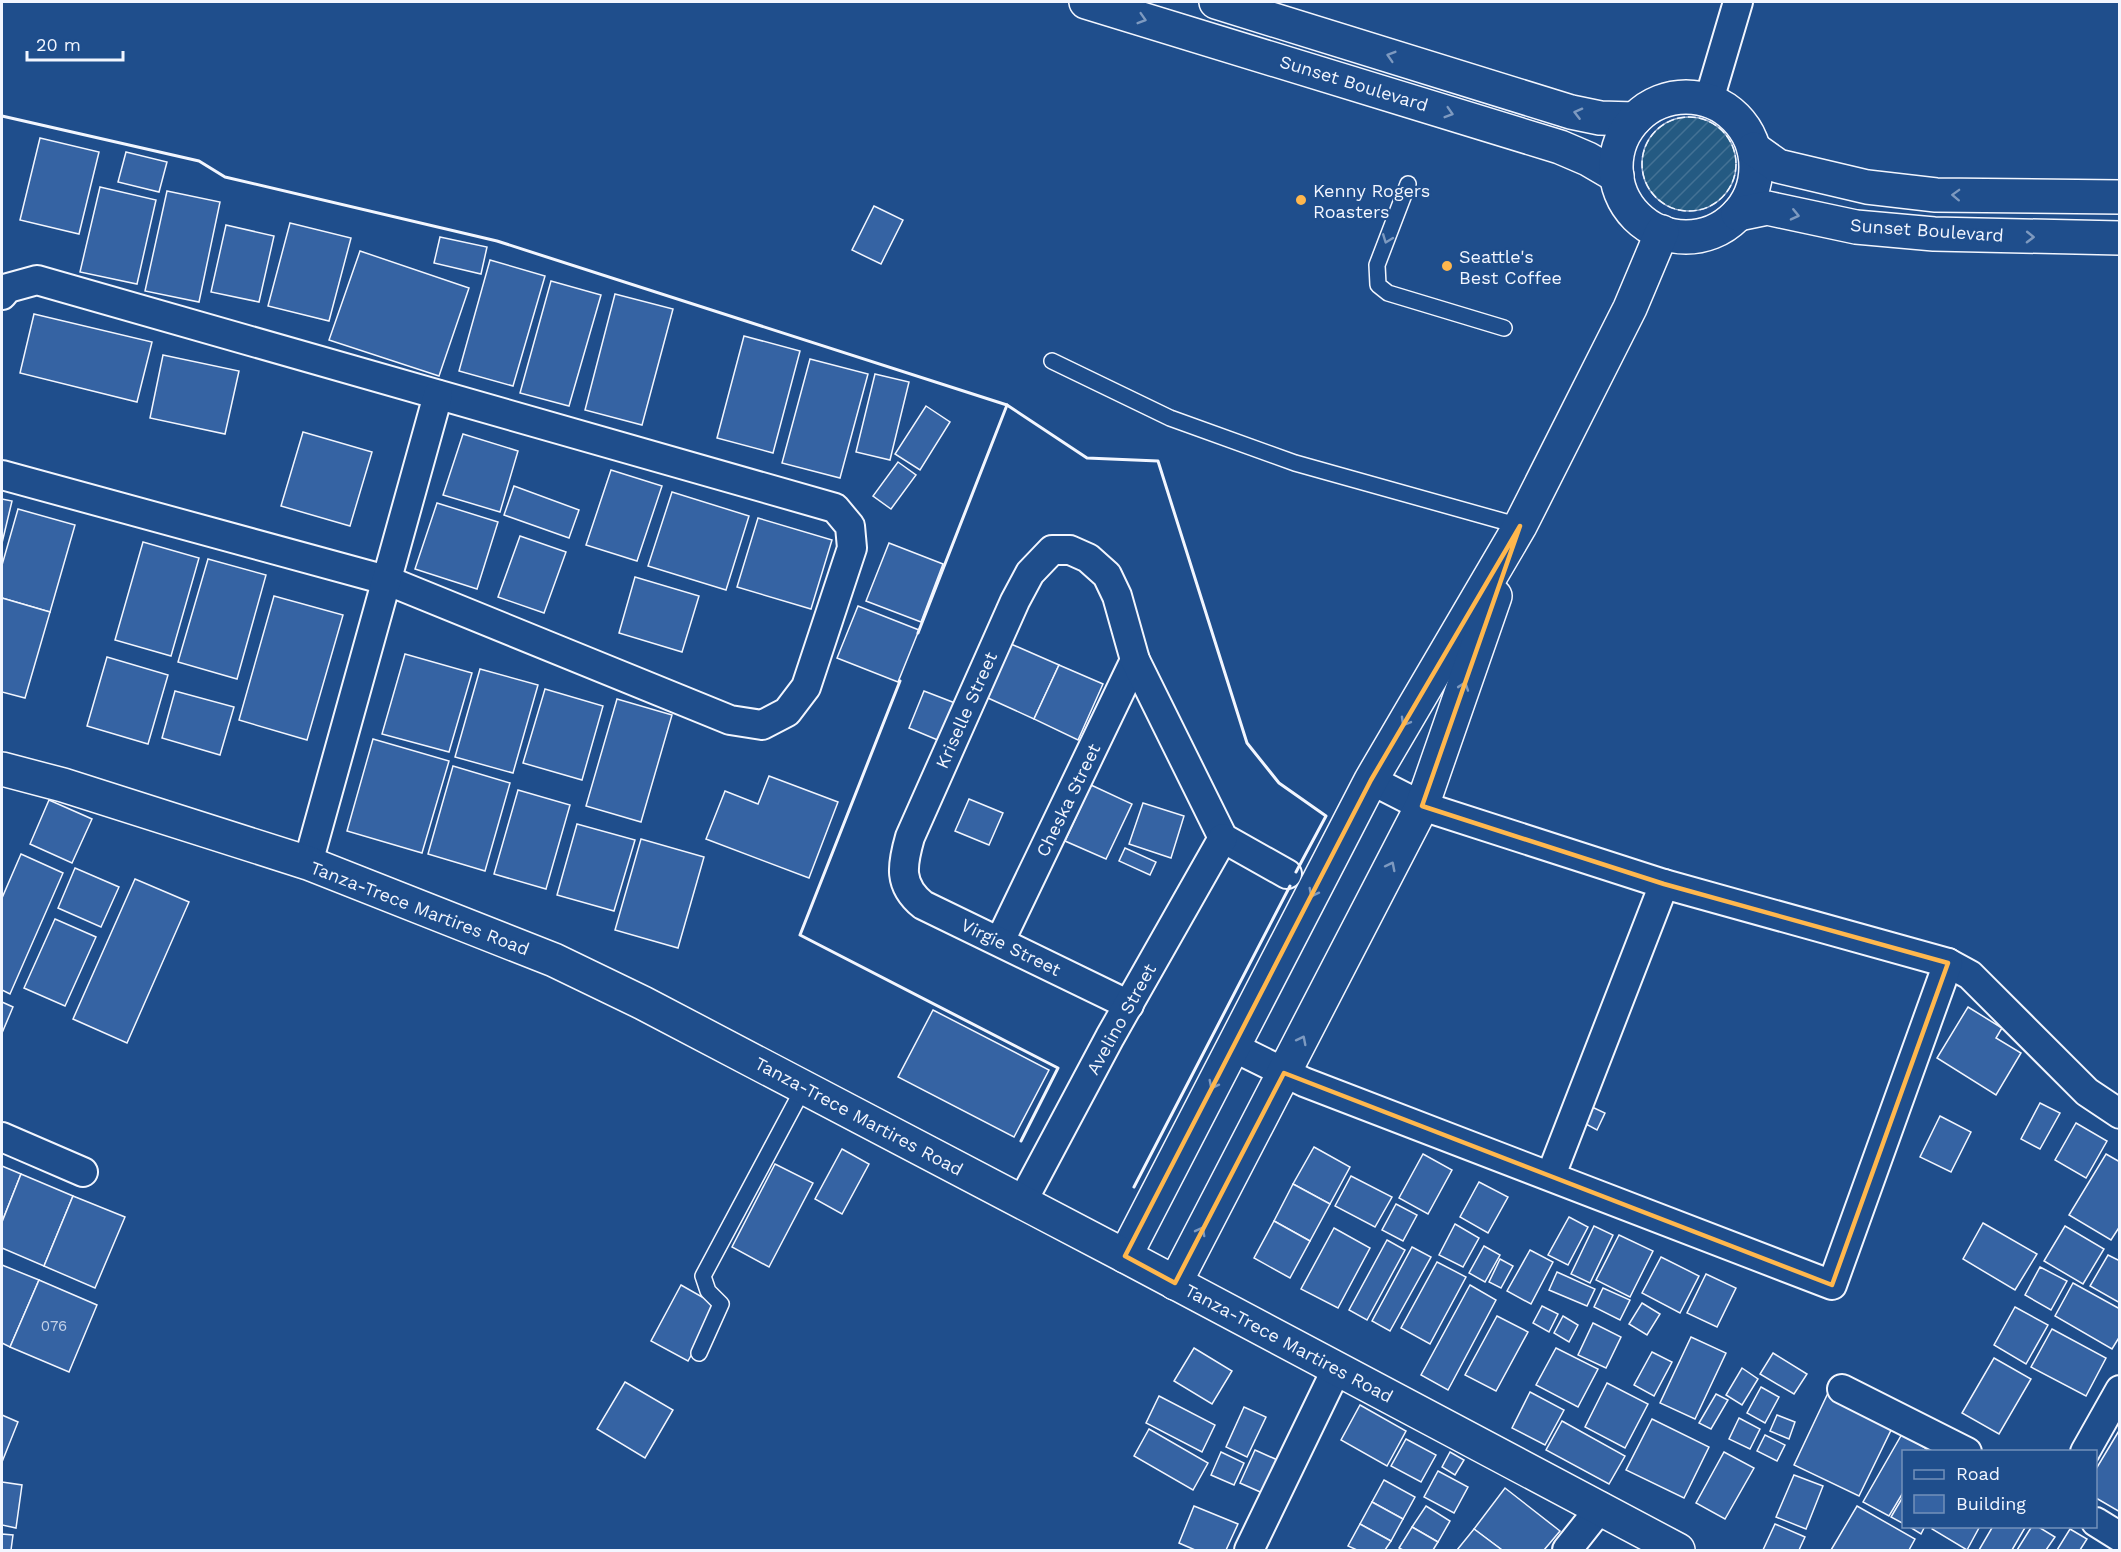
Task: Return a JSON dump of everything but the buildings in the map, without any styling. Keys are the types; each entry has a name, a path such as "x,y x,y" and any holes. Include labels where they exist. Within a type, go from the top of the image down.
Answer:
{"main road":[{"name":"Sunset Boulevard","path":"1086,2 1560,147 1617,176"},
{"name":"Sunset Boulevard","path":"1216,2 1571,112 1600,118 1635,119"},
{"path":"1677,97 1709,100 1725,108 1737,119 1748,133 1754,149 1754,183 1748,200 1738,214 1710,232 1694,236 1662,232 1645,223 1632,211 1622,195 1617,176 1620,145 1635,119 1647,108 1677,97"},
{"name":"Sunset Boulevard","path":"1754,149 1778,166 1867,187 1936,195 2120,197"},
{"name":"Sunset Boulevard","path":"1738,214 1767,208 1856,227 1934,234 2120,238"},
{"path":"1125,1256 1371,780 1520,526 1630,308 1662,232"},
{"path":"1175,1283 1422,806 1520,526"},
{"name":"Tanza-Trece Martires Road","path":"2,769 63,785 309,863 554,960 643,1003 804,1087 1600,1507 1678,1551"}],"street":[{"path":"1709,100 1738,2"},
{"path":"2,295 8,288 37,280 835,508 850,526 852,548 807,687 787,712 762,725 730,720 386,580 2,475"},
{"path":"309,863 438,395"},
{"name":"Kriselle Street","path":"904,879 904,858 910,837 1015,601 1030,573 1052,550 1070,550 1088,558 1107,575 1116,596 1135,660"},
{"path":"1135,660 1223,838 1287,874"},
{"name":"Cheska Street","path":"1000,941 1135,660"},
{"path":"1371,780 1422,806 1664,884 1948,963 1970,975 2087,1092 2120,1114"},
{"name":"Avelino Street","path":"1022,1202 1223,838"},
{"name":"Virgie Street","path":"904,879 911,895 923,905 1129,1005"},
{"path":"1551,1175 1664,884"},
{"path":"1233,1047 1284,1073 1832,1285 1948,963"},
{"path":"2,1137 83,1172"},
{"path":"1249,1551 1337,1368"},
{"path":"1842,1389 1963,1450"},
{"path":"2086,1450 2120,1390"},
{"path":"1567,1551 1600,1507"},
{"path":"2097,1523 2120,1538"}],"lane":[{"path":"1408,184 1377,265 1378,285 1388,293 1504,328"},
{"path":"1052,361 1170,418 1295,463 1520,526"},
{"path":"699,1353 721,1304 708,1291 703,1276 804,1087"}],"highlighted area":[{"path":"1520,526 1422,806 1664,884 1948,963 1832,1285 1284,1073 1175,1283 1125,1256 1371,780"}],"shaded area":[{"path":"1689,117 1707,121 1722,131 1732,146 1736,164 1732,182 1722,197 1707,207 1689,211 1671,207 1656,197 1646,182 1642,164 1646,146 1656,131 1671,121"}],"fence":[{"path":"1689,117 1707,121 1722,131 1732,146 1736,164 1732,182 1722,197 1707,207 1689,211 1671,207 1656,197 1646,182 1642,164 1646,146 1656,131 1671,121 1689,117"}],"wall":[{"path":"2,116 199,161 225,177 497,241 1007,405 1087,458 1158,461 1247,743 1279,783 1326,816 1296,872"},
{"path":"918,633 1007,405"},
{"path":"900,681 800,935 1058,1068 1021,1141"},
{"path":"1134,1187 1290,886"}],"place":[{"name":"Kenny Rogers Roasters","path":"1301,200"},
{"name":"Seattle's Best Coffee","path":"1447,266"}]}
